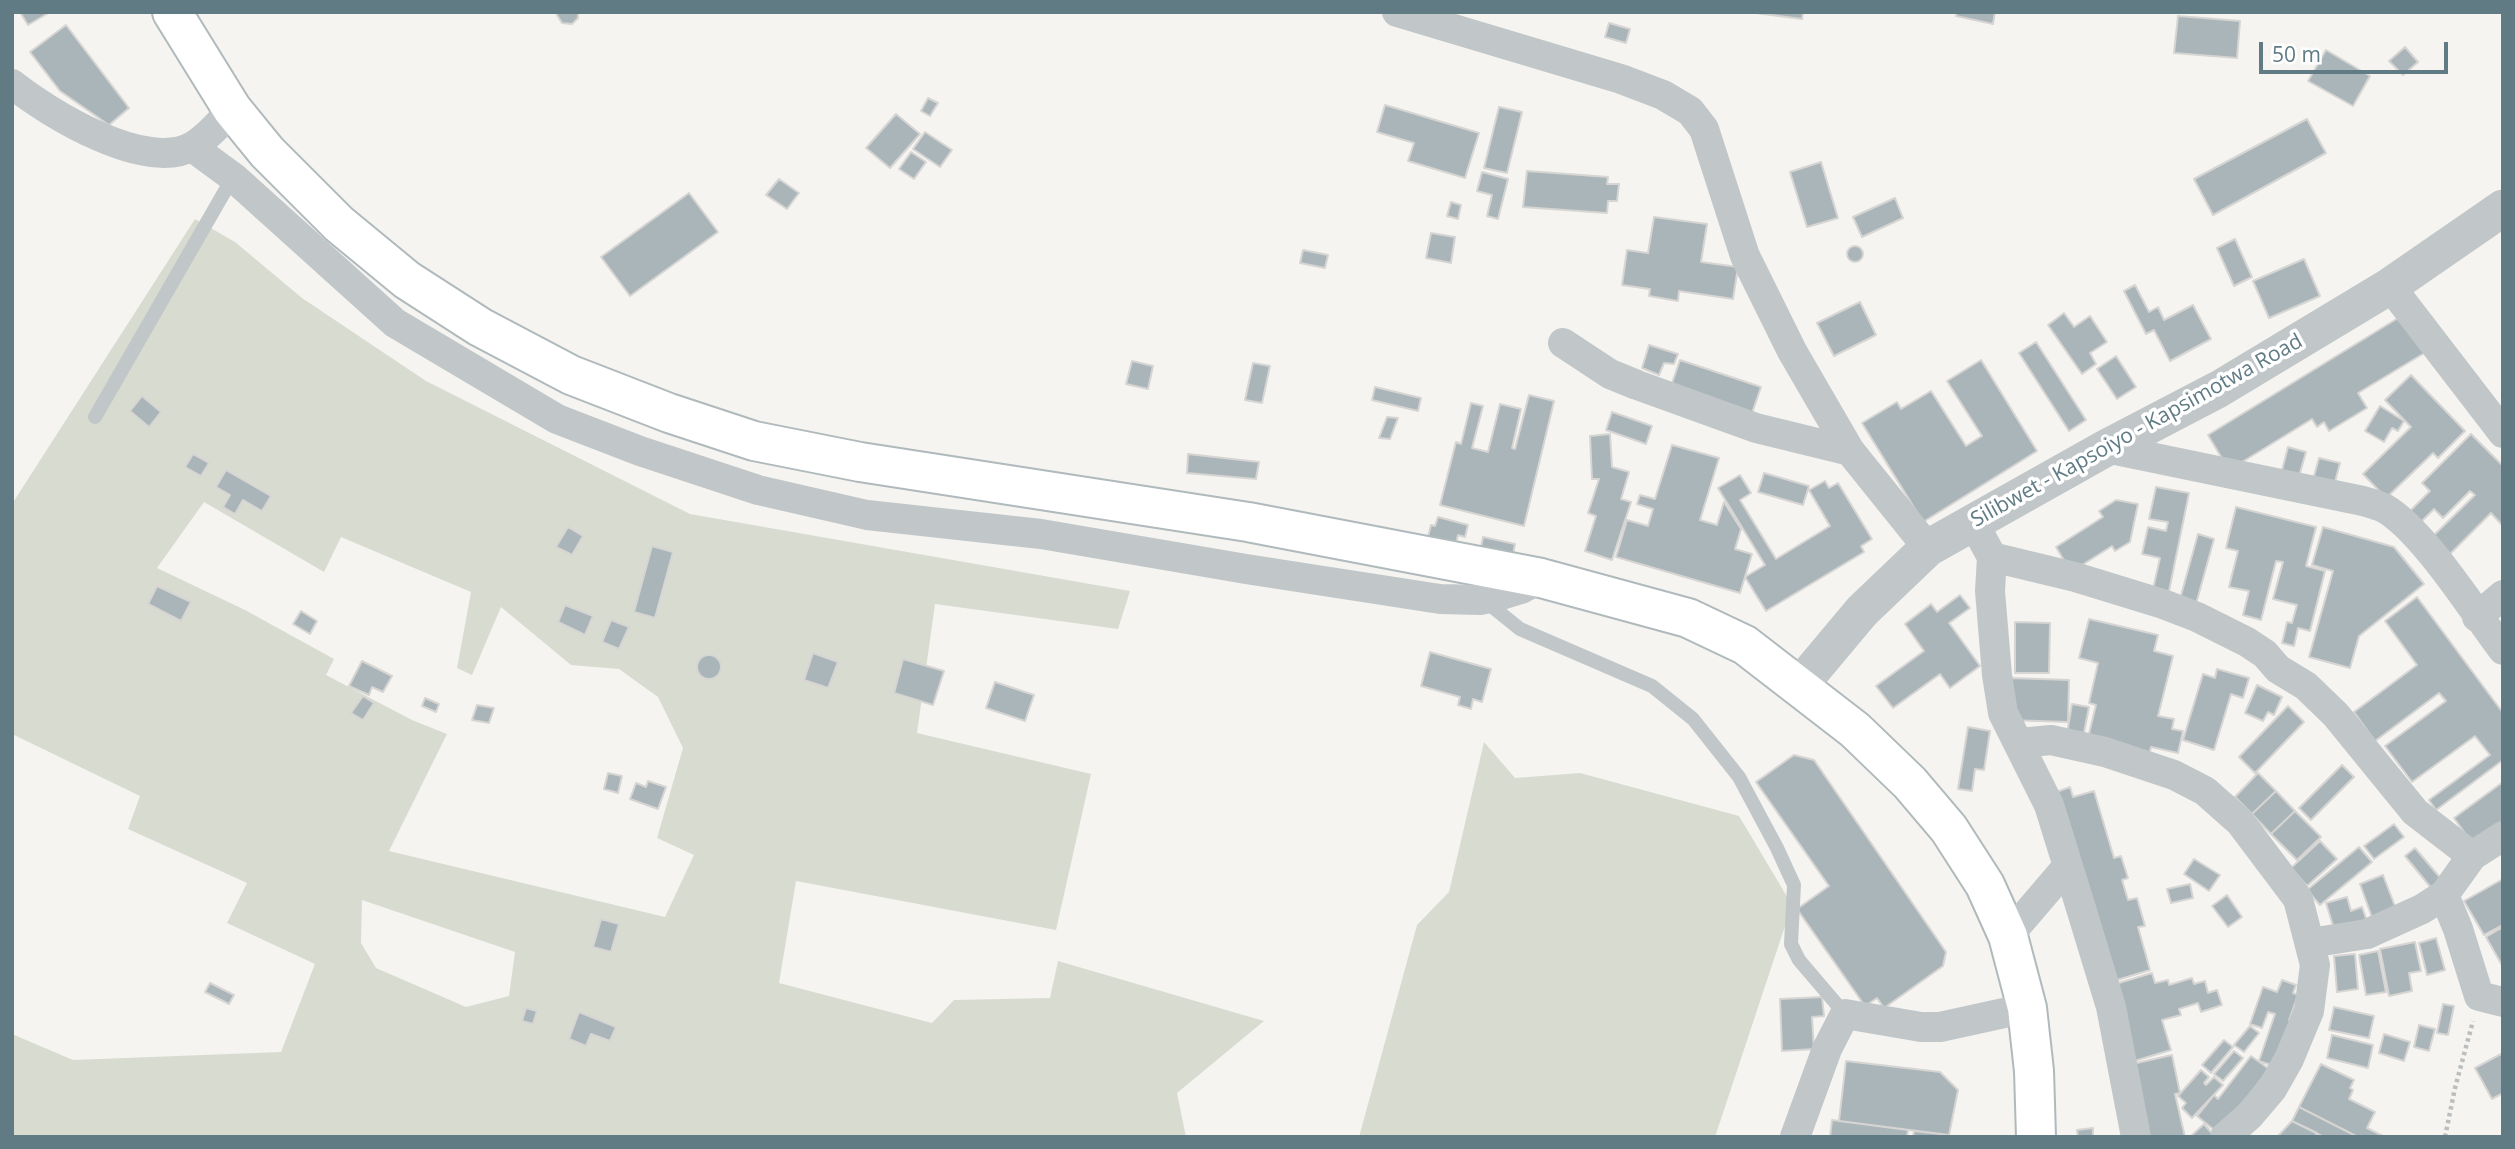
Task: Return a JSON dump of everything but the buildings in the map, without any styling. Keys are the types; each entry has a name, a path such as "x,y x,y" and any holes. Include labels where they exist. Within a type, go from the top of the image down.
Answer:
{"main road":[{"path":"172,12 232,109 267,152 339,224 407,280 480,327 572,375 669,414 754,441 860,462 1248,522 1541,578 1688,618 1745,645 1855,730 1910,783 1949,829 1985,885 2008,936 2027,1009 2034,1071 2036,1137"}],"street":[{"path":"1397,12 1621,79 1663,95 1690,111 1704,129 1745,256 1792,351 1850,451 1928,548"},
{"path":"12,85 88,132 137,150 167,153 192,146 232,109"},
{"path":"192,146 233,177 395,323 557,419 758,490 867,515 1041,534 1258,571 1440,598 1483,599 1521,589 1541,578"},
{"name":"Silibwet - Kapsoiyo - Kapsimotwa Road","path":"1800,685 1862,611 1928,548 2106,448 2219,389 2390,286 2503,208"},
{"path":"2390,286 2503,433"},
{"path":"1563,343 1610,374 1637,385 1756,428 1850,451"},
{"path":"2106,448 2363,501 2383,508 2403,523 2427,548 2503,650"},
{"path":"1973,522 1992,557 1990,591 2003,713 2049,804 2111,1007 2136,1137"},
{"path":"1992,557 2075,577 2163,604 2197,617 2247,642 2265,654 2278,669 2306,686 2326,705 2415,812 2472,856"},
{"path":"2477,617 2503,595"},
{"path":"2020,743 2051,740 2105,752 2174,775 2206,792 2241,822 2298,899 2315,965 2309,1011 2289,1059 2272,1089 2249,1116 2225,1137"},
{"path":"2310,943 2367,934 2400,920 2444,895 2472,856 2503,836"},
{"path":"2008,936 2067,867"},
{"path":"2444,895 2491,999"},
{"path":"1795,1137 1827,1049 1845,1014 1921,1027 1940,1027 2027,1009"}],"lane":[{"path":"95,417 233,177"},
{"path":"1483,599 1520,629 1652,686 1693,719 1739,777 1794,885 1791,944 1799,960 1845,1014"}],"path":[{"path":"2445,1137 2455,1088 2491,999"}],"shaded area":[{"path":"195,219 235,242 302,298 426,381 690,514 1130,591 1118,629 935,604 917,733 1091,774 1056,930 796,881 779,983 932,1023 954,1000 1050,998 1058,961 1264,1021 1177,1093 1186,1137 12,1137 12,1034 73,1060 281,1052 315,964 227,923 247,883 128,829 140,796 12,734 12,504","holes":["204,502 324,572 341,537 471,592 457,668 472,675 501,607 571,665 619,669 658,697 683,748 657,838 694,855 665,917 389,851 447,734 412,720 326,675 334,659 245,610 157,568","362,900 515,952 509,996 466,1007 376,968 361,943"]},
{"path":"1484,742 1515,778 1580,773 1739,816 1792,905 1715,1137 1359,1137 1417,925 1449,892"}]}
